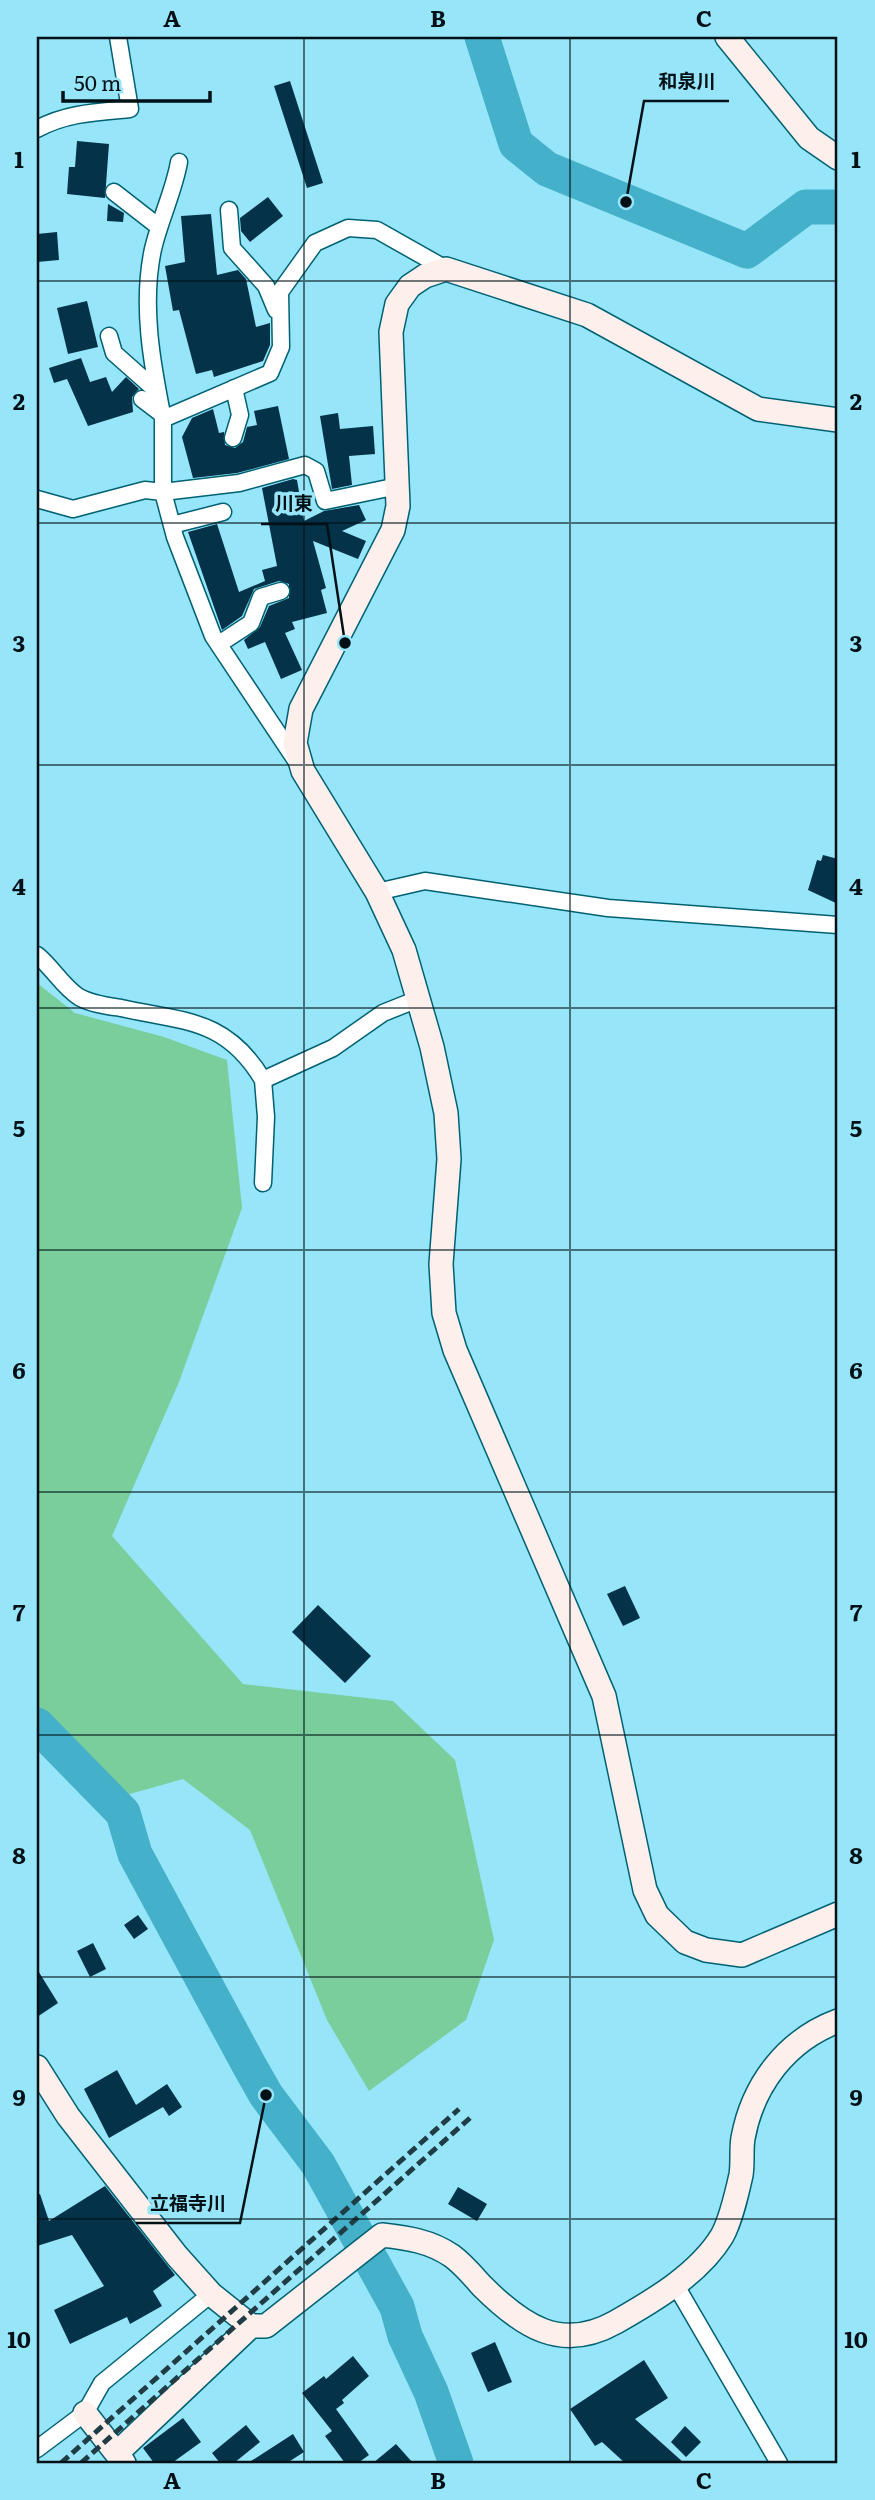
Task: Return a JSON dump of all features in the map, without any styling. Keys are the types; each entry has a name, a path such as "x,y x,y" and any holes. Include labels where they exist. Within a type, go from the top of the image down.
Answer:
{"street":[{"path":"37,129 55,119 77,114 130,109 118,37"},
{"path":"727,37 809,138 838,158"},
{"path":"178,162 159,227 147,290 163,417 163,492 172,525 219,644 303,771 377,892 404,950 446,1113 449,1159 441,1264 444,1313 455,1350 604,1696 645,1890 657,1915 685,1942 706,1950 741,1955 838,1914"},
{"path":"114,192 159,227"},
{"path":"229,210 232,248 266,286 280,318"},
{"path":"163,417 270,373 281,347 279,292 315,243 348,229 377,230 446,270 587,315 758,409 838,420"},
{"path":"303,771 295,743 301,709 393,530 398,506 391,332 397,304 410,286 425,276 446,270"},
{"path":"109,337 114,353 158,393"},
{"path":"233,438 240,415 234,388"},
{"path":"142,399 163,417"},
{"path":"37,499 73,509 145,490 163,492 261,479 305,465 316,471 325,501 398,486"},
{"path":"172,525 223,512"},
{"path":"219,644 251,623 261,597 281,591"},
{"path":"377,892 425,881 608,908 838,925"},
{"path":"37,956 79,996 153,1015 189,1019 215,1031 249,1056 263,1080 266,1117 263,1183"},
{"path":"263,1080 333,1048 383,1013 418,999"},
{"path":"37,2067 68,2116 125,2190 211,2294 251,2326 266,2326 383,2235 420,2240 453,2257 499,2303 529,2327 567,2337 597,2333 675,2284 690,2272 722,2235 741,2175 743,2138 758,2091 785,2052 817,2029 838,2021"},
{"path":"675,2284 779,2463"},
{"path":"37,2449 85,2413 102,2383 211,2294"},
{"path":"85,2413 120,2458 251,2326"}],"green space":[{"path":"37,983 75,1013 164,1037 227,1060 242,1208 179,1382 112,1536 243,1684 393,1701 455,1760 494,1940 466,2020 369,2091 327,2020 250,1830 183,1779 112,1799 37,1710"}],"building":[{"path":"290,81 323,183 307,188 274,86"},
{"path":"77,141 109,144 105,198 67,194 69,167 75,167"},
{"path":"268,197 283,216 250,242 241,231 240,218"},
{"path":"108,204 124,213 123,222 107,221"},
{"path":"211,214 217,275 238,270 246,279 256,327 270,323 270,345 263,361 214,377 212,370 196,374 179,310 173,311 165,266 185,262 181,216"},
{"path":"57,232 59,260 37,262 37,234"},
{"path":"87,301 98,347 68,354 57,308"},
{"path":"81,358 90,382 106,377 112,392 126,377 139,389 132,397 133,412 88,426 67,379 54,383 49,368"},
{"path":"278,406 289,459 237,473 193,478 182,437 192,418 213,409 219,433 224,432 225,445 235,448 243,442 247,427 257,425 254,411"},
{"path":"338,413 340,429 373,426 375,454 349,456 352,485 332,489 320,416"},
{"path":"297,480 304,521 324,511 359,505 366,520 342,531 366,541 358,559 313,541 326,588 321,590 327,613 292,622 295,629 285,633 302,670 281,679 265,642 248,649 244,640 260,627 269,606 289,598 289,584 279,581 254,589 242,616 222,630 188,532 217,524 239,592 265,581 262,570 277,566 262,488"},
{"path":"823,855 838,859 838,904 808,890 817,860 821,861"},
{"path":"625,1586 640,1618 623,1626 607,1594"},
{"path":"318,1605 371,1656 345,1683 292,1632"},
{"path":"138,1915 148,1929 134,1939 124,1925"},
{"path":"93,1943 106,1969 90,1977 77,1951"},
{"path":"37,1969 58,2003 37,2017"},
{"path":"117,2070 136,2105 167,2084 182,2107 169,2116 163,2107 109,2138 84,2089"},
{"path":"105,2186 175,2275 153,2291 162,2306 130,2324 127,2317 70,2344 54,2310 104,2286 72,2235 37,2246 37,2195 40,2194 49,2221"},
{"path":"458,2187 487,2204 477,2221 448,2204"},
{"path":"495,2342 512,2382 488,2392 471,2353"},
{"path":"353,2356 369,2376 342,2400 344,2403 336,2409 369,2455 358,2463 345,2463 325,2436 332,2431 302,2393 324,2376 326,2379"},
{"path":"644,2360 668,2398 635,2419 684,2463 625,2463 602,2442 595,2446 570,2409"},
{"path":"183,2418 201,2442 172,2463 154,2463 143,2448"},
{"path":"246,2425 260,2442 234,2463 220,2463 212,2453"},
{"path":"685,2426 701,2442 686,2457 671,2442"},
{"path":"293,2434 304,2452 287,2463 248,2463"},
{"path":"396,2444 413,2463 373,2463"}],"waterway":[{"path":"482,37 516,144 547,169 747,251 806,207 838,207"},
{"path":"37,1725 123,1813 135,1854 249,2065 266,2095 318,2164 397,2307 405,2336 431,2392 456,2463"}],"railway":[{"path":"61,2463 459,2109"},
{"path":"81,2463 470,2118"}],"place":[{"name":"和泉川","path":"626,202"},
{"name":"川東","path":"345,643"},
{"name":"立福寺川","path":"266,2095"}]}
